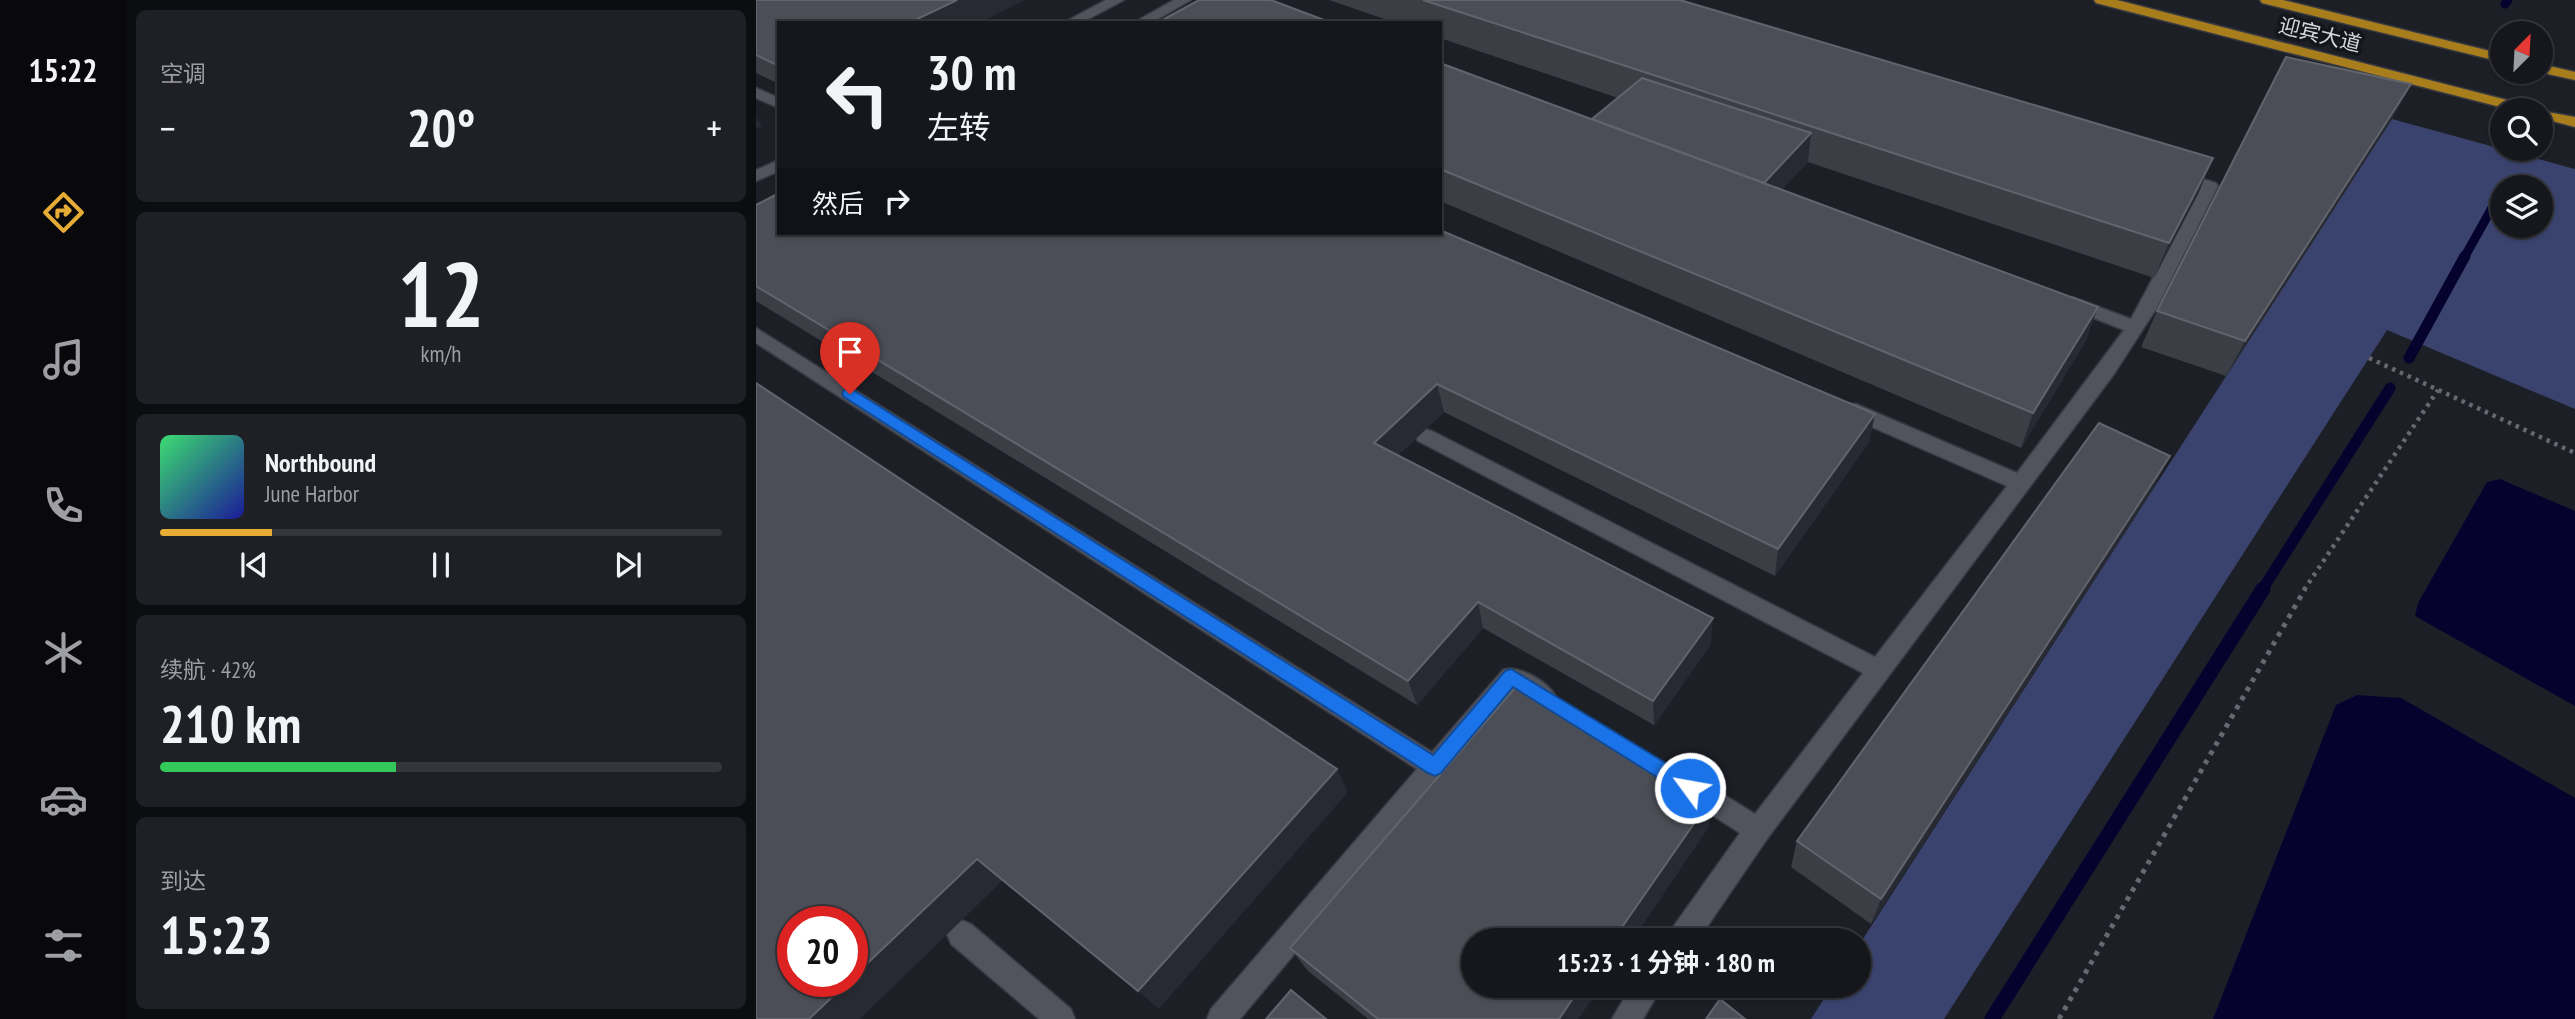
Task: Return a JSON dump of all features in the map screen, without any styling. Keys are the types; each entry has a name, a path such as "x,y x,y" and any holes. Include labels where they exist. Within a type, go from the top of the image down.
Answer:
{"highway":[{"name":"迎宾大道","path":"2101,0 2490,100"},
{"name":"迎宾大道","path":"2267,0 2490,55"},
{"path":"2553,71 2575,76"},
{"path":"2553,116 2575,122"}],"lane":[{"path":"1074,21 1117,0"},
{"path":"1144,21 1184,0"},
{"path":"756,92 777,103"},
{"path":"756,176 777,166"},
{"path":"1689,928 1758,830 2107,369 2147,309 2210,186 2157,170"},
{"path":"2057,298 2135,327"},
{"path":"756,334 1435,767"},
{"path":"1832,401 2021,483"},
{"path":"1425,436 1879,670"},
{"path":"1221,1019 1511,677 1570,713"},
{"path":"1664,771 1758,830"},
{"path":"961,933 1058,1018"},
{"path":"1626,1019 1640,998"}],"path":[{"path":"2369,358 2575,453"},
{"path":"2060,1019 2318,568 2438,390"}],"shaded area":[{"path":"2392,119 2490,146 2490,161 2546,161 2575,169 2575,409 2387,330 1944,1019 1811,1019 1825,998 1871,998 1870,928"},
{"path":"2500,479 2575,511 2575,706 2415,616 2418,603 2487,482"},
{"path":"2357,695 2401,698 2575,798 2575,1019 2213,1019 2336,705"}],"building":[{"path":"756,0 957,0 913,21 777,21 777,65 756,55"},
{"path":"1199,0 1271,0 1327,21 1161,21"},
{"path":"1423,0 1680,0 2213,158 2169,243"},
{"path":"2286,57 2411,84 2245,341 2157,311"},
{"path":"1442,64 2098,307 2033,413 1442,170"},
{"path":"1642,78 1811,133 1764,183 1592,119"},
{"path":"777,194 777,235 1442,235 1442,231 1875,414 1778,549 1437,384 1374,443 1713,618 1653,701 1478,602 1408,681 756,286 756,205"},
{"path":"756,383 1337,769 1138,991 977,859 868,963 868,906 777,906 777,997 832,997 809,1019 756,1019"},
{"path":"2099,423 2170,456 1881,899 1797,841"},
{"path":"1521,681 1711,799 1621,928 1461,928 1461,998 1573,998 1559,1019 1378,1019 1290,948"},
{"path":"1291,990 1326,1019 1266,1019"},
{"path":"1720,999 1745,1019 1706,1019"}],"waterway":[{"path":"2505,4 2508,0"},
{"path":"2464,258 2490,211"},
{"path":"2409,358 2465,256"},
{"path":"2262,590 2390,388"},
{"path":"1992,1019 2263,589"}],"route":[{"path":"850,394 1435,767 1511,677 1690,788"}]}
